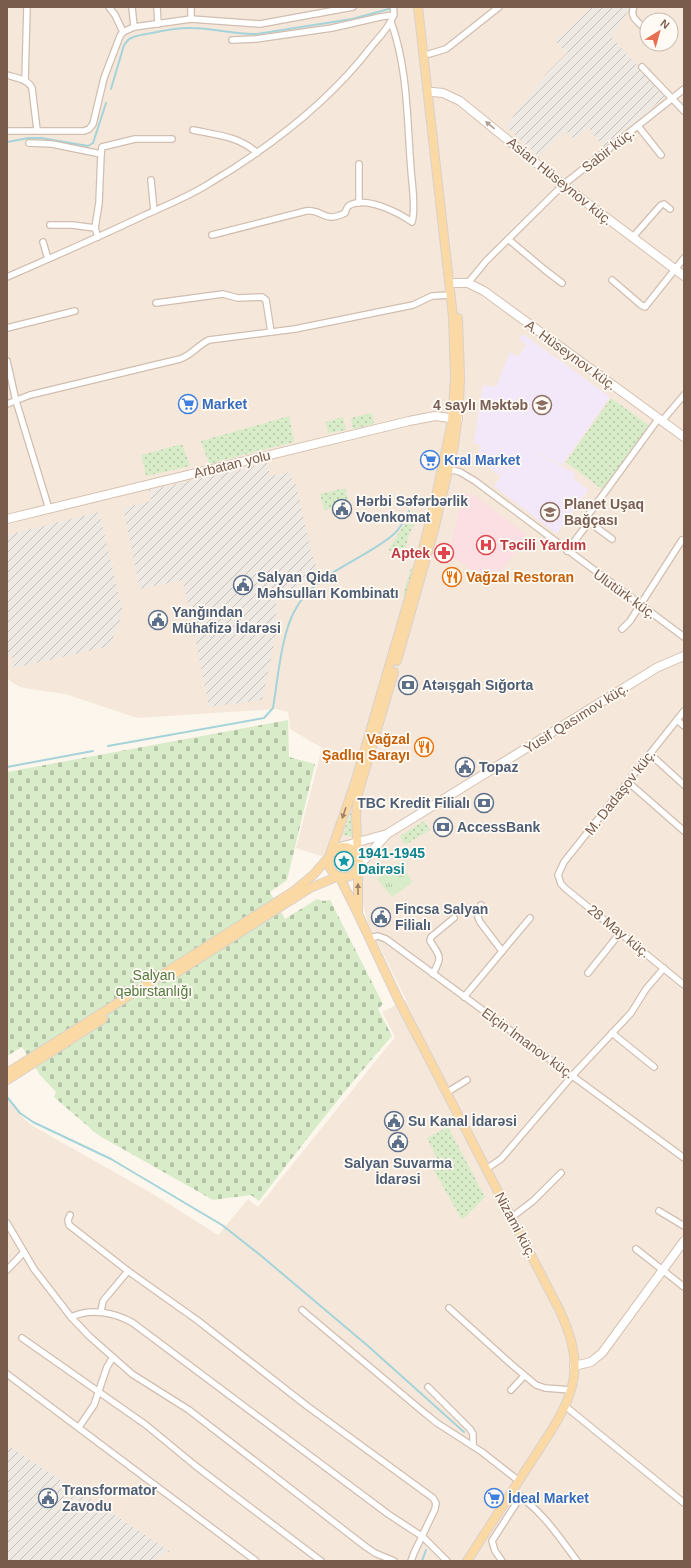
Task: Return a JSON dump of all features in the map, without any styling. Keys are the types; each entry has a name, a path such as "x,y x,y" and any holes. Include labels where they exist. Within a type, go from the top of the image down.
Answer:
{"main road":[{"path":"358,914 356,810 359,788 427,558 449,469 455,418 455,352 451,295 418,7"},
{"path":"358,867 352,874 343,877 339,876 334,874 329,866 329,856 355,783 421,557 460,396 460,351 455,283 422,7"},
{"path":"7,1073 294,891 313,876 335,849 340,847 349,848 356,853 358,858"},
{"path":"7,1080 298,895 339,876"},
{"name":"Nizami küç.","path":"339,876 398,999 566,1324 572,1347 574,1366 571,1390 564,1406 519,1480 466,1561"}],"street":[{"path":"26,81 28,7"},
{"path":"109,7 115,15 123,32"},
{"path":"132,7 134,27"},
{"path":"157,7 158,24"},
{"path":"191,7 191,19"},
{"path":"7,131 84,131 89,129 93,124 106,70 120,36 123,32 134,27 191,19 260,24 353,7"},
{"path":"7,277 98,237 210,184 257,153 318,104 341,81 366,54 391,22 394,15 393,7"},
{"path":"428,54 446,49 499,7"},
{"path":"634,7 632,16 639,23"},
{"path":"232,40 256,39 332,28 394,15"},
{"path":"212,235 306,211 316,211 329,218 345,213 350,204 359,203 378,205 390,209 412,222 414,218 412,184 402,65 396,35 391,22"},
{"path":"642,67 684,111"},
{"path":"7,75 26,81 30,84 32,88 37,130"},
{"name":"Sabir küç.","path":"468,283 508,239 563,186 684,89"},
{"name":"Asian Hüseynov küç.","path":"433,92 447,94 460,101 563,186 684,276"},
{"path":"638,126 661,155"},
{"path":"193,130 234,138 246,144 257,153"},
{"path":"98,237 95,228 99,203 102,147 135,139 172,139"},
{"path":"29,143 52,144 101,154"},
{"path":"359,164 359,203"},
{"path":"151,180 154,211"},
{"path":"632,238 661,205 664,204 670,209"},
{"path":"50,226 72,225 95,228"},
{"path":"508,239 562,283"},
{"path":"43,242 48,259"},
{"path":"612,280 645,307 684,258"},
{"name":"A. Hüseynov küç.","path":"455,283 468,283 496,300 684,437"},
{"path":"156,304 223,294 238,298 262,297 266,300 271,332"},
{"path":"7,404 30,395 180,359 191,354 200,345 209,340 295,329 413,305 432,296 451,295"},
{"path":"7,328 76,311"},
{"path":"7,360 16,401 49,509"},
{"path":"612,539 589,522 587,520 587,515 660,420 684,395"},
{"name":"Arbatan yolu","path":"7,519 409,421 434,416 455,418"},
{"name":"Ulutürk küç.","path":"449,469 460,472 474,481 684,637"},
{"path":"567,551 589,522"},
{"path":"622,630 630,621 682,540"},
{"name":"Yusif Qasımov küç.","path":"387,834 658,667 684,656"},
{"name":"M. Dadaşov küç.","path":"558,875 564,862 684,710"},
{"path":"677,720 684,726"},
{"path":"650,754 684,785"},
{"path":"628,782 684,831"},
{"path":"340,847 387,834"},
{"path":"358,867 387,834"},
{"name":"28 May küç.","path":"558,875 561,884 566,889 684,985"},
{"path":"481,905 478,917 480,922 502,951"},
{"path":"433,974 440,961 440,955 430,941 431,938 454,918"},
{"path":"464,997 530,918"},
{"path":"588,973 620,932"},
{"name":"Elçin İmanov küç.","path":"370,938 382,936 684,1158"},
{"path":"486,1169 501,1159 572,1076 631,1013 650,983 664,968"},
{"path":"612,1033 654,1067"},
{"path":"446,1093 467,1080"},
{"path":"512,1217 533,1201 561,1173"},
{"path":"660,1211 684,1226"},
{"path":"70,1215 68,1220 69,1225 128,1271 197,1320 302,1401 433,1498 436,1503 435,1509 423,1537 414,1553 412,1561"},
{"path":"8,1227 34,1269 71,1317 89,1336 113,1357 148,1385 189,1410 366,1547 381,1556 394,1561"},
{"path":"574,1366 586,1364 597,1359 684,1241"},
{"path":"636,1249 684,1287"},
{"path":"7,1270 24,1252"},
{"path":"102,1311 103,1301 128,1271"},
{"path":"449,1308 524,1376 536,1385 545,1388 571,1390"},
{"path":"302,1310 437,1423 473,1446 519,1480"},
{"path":"71,1317 81,1313 102,1311 133,1323 388,1514 423,1537 446,1561"},
{"path":"22,1338 146,1425 321,1561"},
{"path":"79,1427 94,1405 107,1367 113,1357"},
{"path":"7,1374 256,1561"},
{"path":"511,1390 524,1376"},
{"path":"428,1387 470,1430 473,1434 473,1446"},
{"path":"564,1406 684,1503"},
{"path":"512,1491 540,1512 577,1561"},
{"path":"502,1561 495,1551 492,1541 520,1496"}],"shaded area":[{"path":"7,7 684,7 684,1561 7,1561 7,1099 24,1119 33,1126 155,1195 218,1235 248,1199 258,1207 395,1037 382,1012 406,1000 368,923 362,902 361,869 296,848 322,748 290,729 288,712 276,709 137,718 65,694 20,687 10,681 7,677"},
{"path":"592,7 631,7 611,37 666,96 604,147 588,128 575,140 565,130 539,157 506,126 545,75 567,53 555,41"},
{"name":"4 saylı Məktəb","path":"523,334 610,397 562,465 536,453 575,474 573,478 588,490 557,534 494,486 517,454 500,476 478,460 480,445 474,443 483,385 496,387 510,352 518,357 526,345 519,339"},
{"name":"Salyan Qida Məhsulları Kombinatı","path":"267,463 270,476 290,472 293,485 296,484 311,552 319,574 276,602 277,631 262,700 209,707 183,580 140,589 123,508 151,501 149,490"},
{"name":"Təcili Yardım","path":"464,493 475,496 527,535 501,572 496,569 488,581 448,554"},
{"path":"99,512 123,612 110,646 14,668 12,656 7,657 7,535"},
{"name":"Transformator Zavodu","path":"7,1445 170,1551 150,1561 7,1561"}],"green space":[{"path":"611,398 650,426 603,490 566,462"},
{"path":"372,413 374,424 353,429 351,418"},
{"path":"289,416 294,442 209,464 201,441"},
{"path":"343,417 346,430 328,433 326,422"},
{"path":"182,444 190,466 146,476 141,455"},
{"path":"345,488 349,504 324,510 320,494"},
{"path":"413,511 420,515 410,532 404,554 388,550"},
{"path":"416,567 406,597 403,594 411,568"},
{"name":"Salyan qəbirstanlığı","path":"288,720 289,757 315,764 287,880 270,892 285,919 317,899 323,901 330,900 383,1004 378,1009 392,1036 341,1097 259,1201 251,1195 213,1200 98,1135 54,1097 56,1092 40,1075 22,1047 7,1056 7,772"},
{"path":"351,811 352,837 343,835"},
{"path":"424,821 430,830 405,845 400,836"},
{"path":"344,853 350,856 353,862 350,868 344,871 338,868 335,862 338,856"},
{"path":"398,863 401,864 413,882 392,897 377,879"},
{"path":"448,1127 485,1197 462,1220 432,1167 439,1163 427,1138"}],"waterway":[{"path":"111,89 124,45 129,39 136,36 171,29 185,28 200,28 257,34 352,19 389,9"},
{"path":"7,142 29,138 41,138 88,146 93,143 106,103"},
{"path":"108,746 264,718 273,708 286,632 295,610 304,597 327,576 368,552 394,534 401,526 409,511"},
{"path":"7,767 93,751"},
{"path":"7,1097 20,1113 33,1122 111,1159 222,1225 259,1254 368,1346 464,1432"},
{"path":"422,1561 426,1550"}],"place":[{"name":"Market","path":"188,404"},
{"name":"4 saylı Məktəb","path":"542,405"},
{"name":"Kral Market","path":"430,460"},
{"name":"Hərbi Səfərbərlik Voenkomat","path":"342,509"},
{"name":"Planet Uşaq Bağçası","path":"550,512"},
{"name":"Təcili Yardım","path":"486,545"},
{"name":"Aptek","path":"444,553"},
{"name":"Vağzal Restoran","path":"452,577"},
{"name":"Salyan Qida Məhsulları Kombinatı","path":"243,585"},
{"name":"Yanğından Mühafizə İdarəsi","path":"158,620"},
{"name":"Atəışgah Sığorta","path":"408,685"},
{"name":"Vağzal Şadlıq Sarayı","path":"424,747"},
{"name":"Topaz","path":"465,767"},
{"name":"TBC Kredit Filialı","path":"484,803"},
{"name":"AccessBank","path":"443,827"},
{"name":"1941-1945 Dairəsi","path":"344,861"},
{"name":"Fincsa Salyan Filialı","path":"381,917"},
{"name":"Su Kanal İdarəsi","path":"394,1121"},
{"name":"Salyan Suvarma İdarəsi","path":"398,1142"},
{"name":"Transformator Zavodu","path":"48,1498"},
{"name":"İdeal Market","path":"494,1498"}]}
